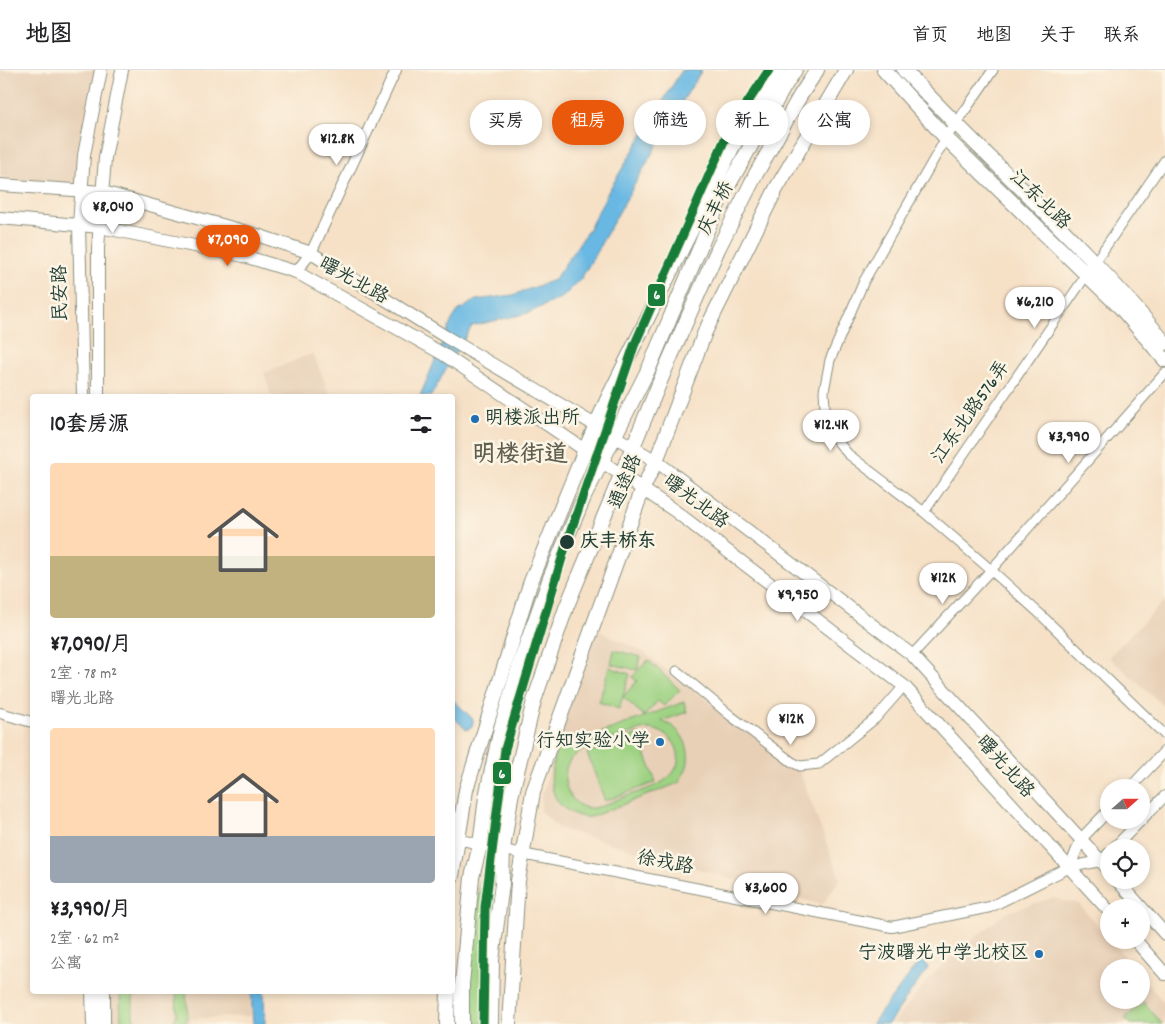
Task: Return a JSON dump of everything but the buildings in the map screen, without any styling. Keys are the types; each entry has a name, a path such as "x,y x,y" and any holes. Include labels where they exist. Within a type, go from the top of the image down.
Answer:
{"main road":[{"name":"民安路","path":"83,394 79,225 84,155 101,70"},
{"name":"民安路","path":"98,394 98,248 106,158 122,70"},
{"path":"455,838 466,790 530,584 585,450 607,400 732,148 779,70"},
{"name":"庆丰桥","path":"650,366 719,202 795,70"},
{"name":"庆丰桥","path":"664,372 718,249 756,174 800,96 817,70"},
{"name":"通途路","path":"509,1024 518,882 533,792 643,488 656,461 705,332 776,189 846,70"},
{"name":"江东北路","path":"884,70 946,138 1091,268 1131,301 1165,343"},
{"name":"江东北路","path":"904,70 1091,268 1121,308 1165,360"},
{"name":"曙光北路","path":"0,184 81,192 103,192 311,252 446,337 656,461 912,655 1081,839 1100,856"},
{"name":"曙光北路","path":"0,218 100,227 244,256 296,272 443,354 643,488 904,686 1100,901"},
{"name":"通途路","path":"462,1024 462,984 472,878 480,844 486,797 501,728 521,660 550,578 584,498 650,366"},
{"name":"通途路","path":"491,1024 492,960 502,884 503,849 511,797 534,701 566,608 664,372"},
{"path":"1125,889 1165,934"},
{"path":"1143,949 1165,974"},
{"path":"92,994 93,1024"},
{"path":"104,994 104,1024"},
{"path":"447,1024 448,994"}],"street":[{"path":"296,272 311,252 396,70"},
{"path":"993,70 946,138 864,281 830,360 824,392 826,424 848,454 924,512 991,570 1039,613 1165,735"},
{"name":"江东北路576弄","path":"924,512 1165,160"},
{"path":"912,655 991,570 1165,373"},
{"path":"677,672 792,762 800,766 819,764 876,718 904,686"},
{"path":"0,713 30,721"},
{"path":"1139,779 1165,751"},
{"path":"1150,811 1165,796"},
{"path":"1070,868 1081,839 1100,819"},
{"path":"1123,839 1132,829"},
{"name":"徐戎路","path":"455,838 522,854 892,927 990,907 1070,868 1100,862"}],"shaded area":[{"path":"0,70 96,70 77,153 77,187 0,177"},
{"path":"313,353 329,393 270,394 264,373"},
{"path":"1165,600 1165,707 1109,657"},
{"name":"行知实验小学","path":"595,629 643,652 799,770 840,879 822,905 558,828 541,812 541,798 566,714"},
{"name":"宁波曙光中学北校区","path":"1052,898 1079,904 1100,928 1100,949 1118,949 1127,959 1100,959 1100,1009 1150,1009 1150,986 1165,1004 1165,1024 892,1024 936,971 1005,913"},
{"path":"109,994 250,994 251,1016 191,1019 191,1024 110,1024"}],"green space":[{"path":"614,650 641,657 637,670 611,664"},
{"path":"648,660 680,690 664,706 658,701 644,716 623,697 637,681 632,677"},
{"path":"609,667 630,674 619,709 599,702"},
{"path":"684,702 687,712 662,721 681,734 687,747 687,767 680,779 681,782 591,817 582,817 568,811 556,798 553,791 552,775 557,749","holes":["644,729 654,730 670,738 678,752 678,761 669,777 652,787 605,805 588,808 575,801 570,795 565,780 565,773 571,759 577,754 605,741"]},
{"path":"638,734 656,782 605,801 587,753"},
{"path":"480,880 491,882 482,954 485,1024 468,1024 472,945"},
{"path":"120,994 133,994 133,1016 136,1024 121,1024"},
{"path":"176,994 186,994 188,1017 185,1024 173,1024 177,1014"},
{"path":"1136,1009 1150,1009 1162,1024 1130,1024 1125,1018"}],"water":[{"path":"682,70 702,70 683,100 664,100"},
{"path":"637,145 657,145 581,279 563,297 528,313 472,326 432,394 421,394 452,320 458,311 476,300 513,295 554,280 589,229 608,192"},
{"path":"455,702 473,719 473,725 467,730 455,719"},
{"path":"921,959 925,961 928,968 888,1024 872,1024"},
{"path":"251,994 264,994 265,1024 253,1024"}],"transit line":[{"name":"6","path":"483,1024 485,907 505,749 565,548 634,346 728,132 769,70"}],"place":[{"name":"明楼派出所","path":"475,419"},
{"name":"庆丰桥东","path":"567,542"},
{"name":"行知实验小学","path":"660,742"},
{"name":"宁波曙光中学北校区","path":"1039,954"}],"district":[{"name":"明楼街道","path":"520,456"}]}
